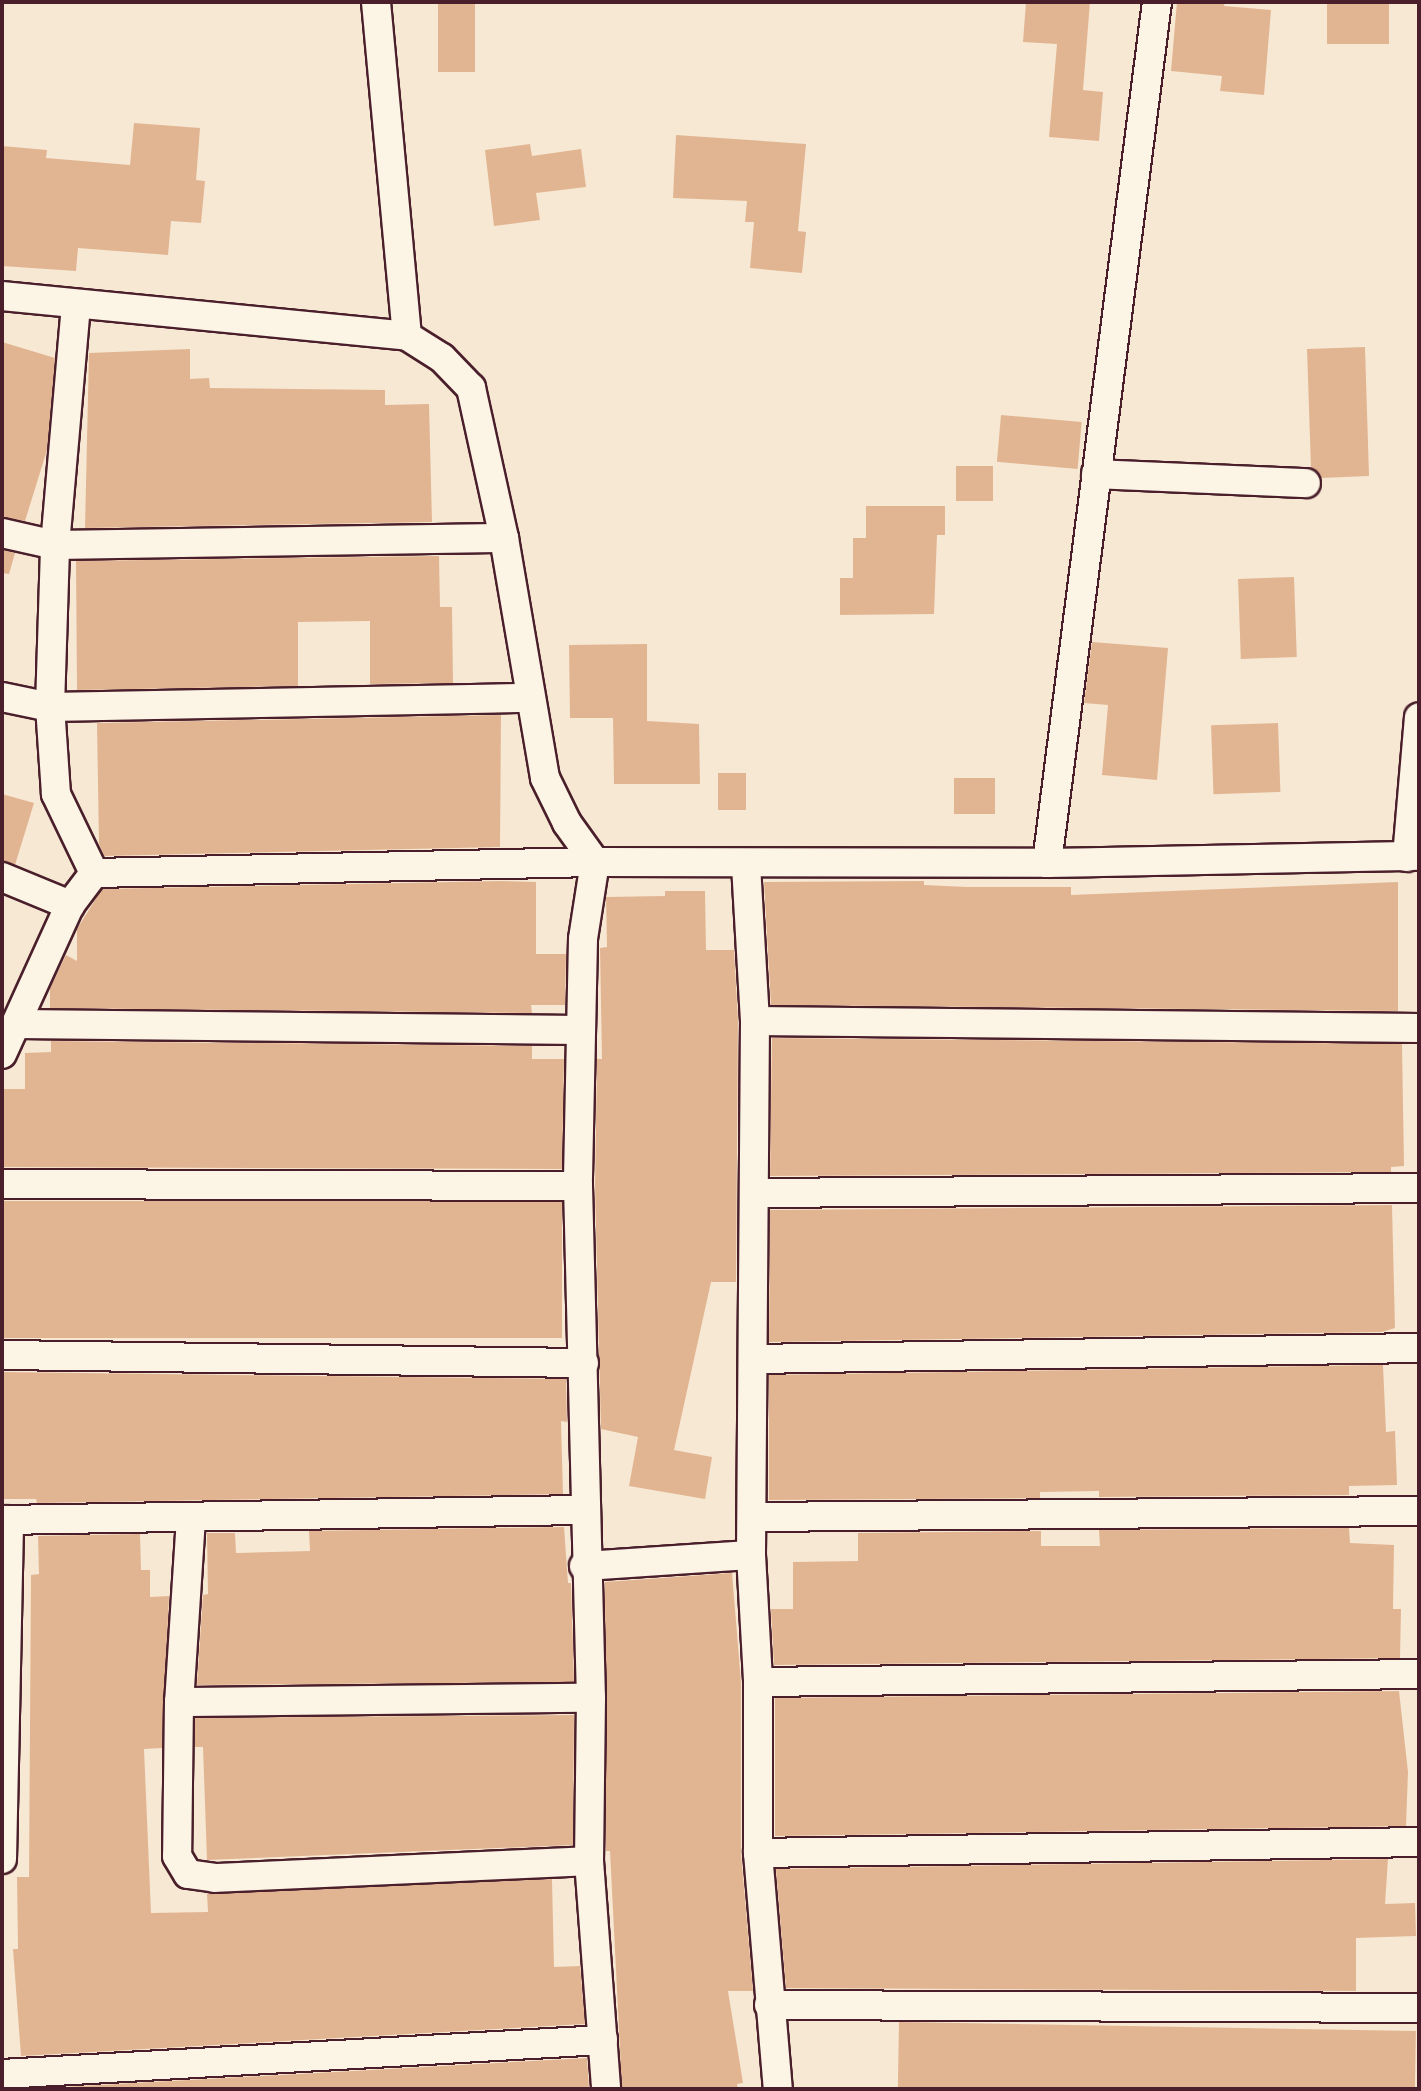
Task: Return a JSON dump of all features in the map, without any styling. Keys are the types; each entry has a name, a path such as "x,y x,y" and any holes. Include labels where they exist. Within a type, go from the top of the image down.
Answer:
{"street":[{"path":"376,2 407,336"},
{"path":"1047,863 1157,2"},
{"path":"2,296 76,306 407,336 442,358 471,388 504,538 545,778 567,823 595,862 583,939 578,1030 578,1186 584,1363 584,1566 591,1698 589,1861 606,2089"},
{"path":"76,306 55,545 50,707 56,794 94,873"},
{"path":"1096,474 1306,483"},
{"path":"2,533 55,545 504,538"},
{"path":"2,696 50,707 530,698"},
{"path":"94,873 595,862 746,865 1047,863 1413,856 1419,718"},
{"path":"746,865 755,1021 751,1555 758,1682 758,1853 778,2089"},
{"path":"2,1054 18,1024 70,905 94,873"},
{"path":"2,877 70,905"},
{"path":"755,1021 1419,1028"},
{"path":"18,1024 578,1030"},
{"path":"2,1184 578,1186"},
{"path":"755,1193 1419,1188"},
{"path":"754,1359 1419,1348"},
{"path":"2,1355 584,1363"},
{"path":"2,1859 6,1520 583,1510"},
{"path":"753,1517 1419,1511"},
{"path":"191,1518 179,1702 177,1856 188,1874 215,1878 589,1861"},
{"path":"584,1566 751,1555"},
{"path":"758,1682 1419,1674"},
{"path":"179,1702 591,1698"},
{"path":"758,1853 1419,1842"},
{"path":"769,2005 1419,2008"},
{"path":"2,2074 603,2040"}],"building":[{"path":"438,2 475,2 475,72 438,72"},
{"path":"1026,2 1090,2 1083,90 1103,92 1099,141 1049,137 1057,44 1023,42"},
{"path":"1177,2 1225,2 1224,6 1271,10 1264,95 1220,91 1222,76 1171,71"},
{"path":"1327,2 1389,2 1389,44 1327,44"},
{"path":"134,123 200,128 196,180 205,181 201,223 171,221 168,255 78,248 76,271 2,266 2,146 47,150 46,158 130,165"},
{"path":"676,135 806,144 798,231 806,232 802,273 750,268 754,222 745,222 747,201 673,198"},
{"path":"530,144 532,156 581,149 586,187 536,193 540,220 494,226 485,150"},
{"path":"2,342 55,358 47,450 25,521 2,517"},
{"path":"1365,347 1369,476 1321,478 1311,468 1307,349"},
{"path":"190,349 190,379 209,378 210,388 385,390 385,405 429,404 432,522 85,528 89,353"},
{"path":"1001,415 1082,422 1078,469 997,462"},
{"path":"956,466 993,466 993,501 956,501"},
{"path":"866,506 945,506 945,535 937,535 934,614 840,615 840,578 853,578 853,538 866,538"},
{"path":"2,550 15,553 9,574 2,573"},
{"path":"439,556 440,607 452,607 453,683 370,684 370,621 298,622 298,686 77,690 76,561"},
{"path":"1294,577 1297,657 1241,659 1238,579"},
{"path":"1092,642 1168,648 1157,780 1102,775 1108,705 1084,703"},
{"path":"647,644 647,721 699,724 700,784 614,784 613,718 570,718 569,645"},
{"path":"501,715 500,847 104,856 99,844 97,723"},
{"path":"1278,723 1280,792 1213,794 1211,725"},
{"path":"718,773 746,773 746,810 718,810"},
{"path":"954,778 995,778 995,814 954,814"},
{"path":"2,794 34,803 15,865 2,861"},
{"path":"924,881 924,885 967,887 1071,887 1071,895 1398,882 1398,1011 771,1005 764,882"},
{"path":"536,882 536,954 566,954 565,1005 531,1005 532,1013 50,1008 50,988 66,955 77,961 77,929 102,889"},
{"path":"665,891 705,891 706,950 734,950 738,1021 736,1282 711,1282 674,1450 712,1457 705,1499 629,1486 638,1437 601,1429 595,1186 597,1059 602,1059 600,948 607,947 606,897 665,896"},
{"path":"772,1038 1402,1044 1404,1166 1391,1167 1391,1172 770,1176"},
{"path":"51,1041 532,1046 532,1059 564,1059 562,1169 2,1167 2,1089 25,1089 25,1053 51,1052"},
{"path":"2,1201 562,1201 562,1338 2,1338"},
{"path":"1392,1205 1395,1328 1382,1332 769,1342 770,1210"},
{"path":"1383,1365 1386,1432 1395,1431 1397,1485 1349,1486 1349,1495 1099,1497 1099,1491 1040,1492 1040,1498 769,1500 769,1375"},
{"path":"2,1372 566,1379 567,1422 561,1421 563,1494 37,1503 36,1499 2,1499"},
{"path":"564,1527 568,1583 571,1583 574,1682 197,1685 203,1595 208,1594 207,1533 235,1533 236,1553 310,1551 309,1531"},
{"path":"1349,1528 1350,1543 1394,1545 1393,1609 1401,1609 1400,1658 774,1665 771,1609 793,1609 793,1562 858,1561 858,1533 1041,1531 1041,1546 1100,1546 1099,1530"},
{"path":"140,1534 141,1570 150,1570 150,1597 169,1596 162,1748 144,1749 151,1913 208,1912 207,1894 552,1879 554,1967 580,1966 585,2024 21,2056 13,1949 18,1949 17,1877 29,1877 31,1575 39,1574 38,1536"},
{"path":"732,1573 741,1682 741,1854 753,1991 728,1991 743,2083 737,2084 738,2089 622,2089 610,1851 606,1851 605,1582"},
{"path":"1399,1691 1408,1772 1406,1826 775,1836 775,1698"},
{"path":"574,1715 573,1845 207,1860 203,1747 195,1747 195,1718"},
{"path":"1388,1859 1385,1904 1415,1903 1416,1936 1356,1938 1356,1991 786,1988 776,1869"},
{"path":"899,2022 1416,2031 1415,2089 898,2089"},
{"path":"587,2058 589,2089 27,2089"}]}
